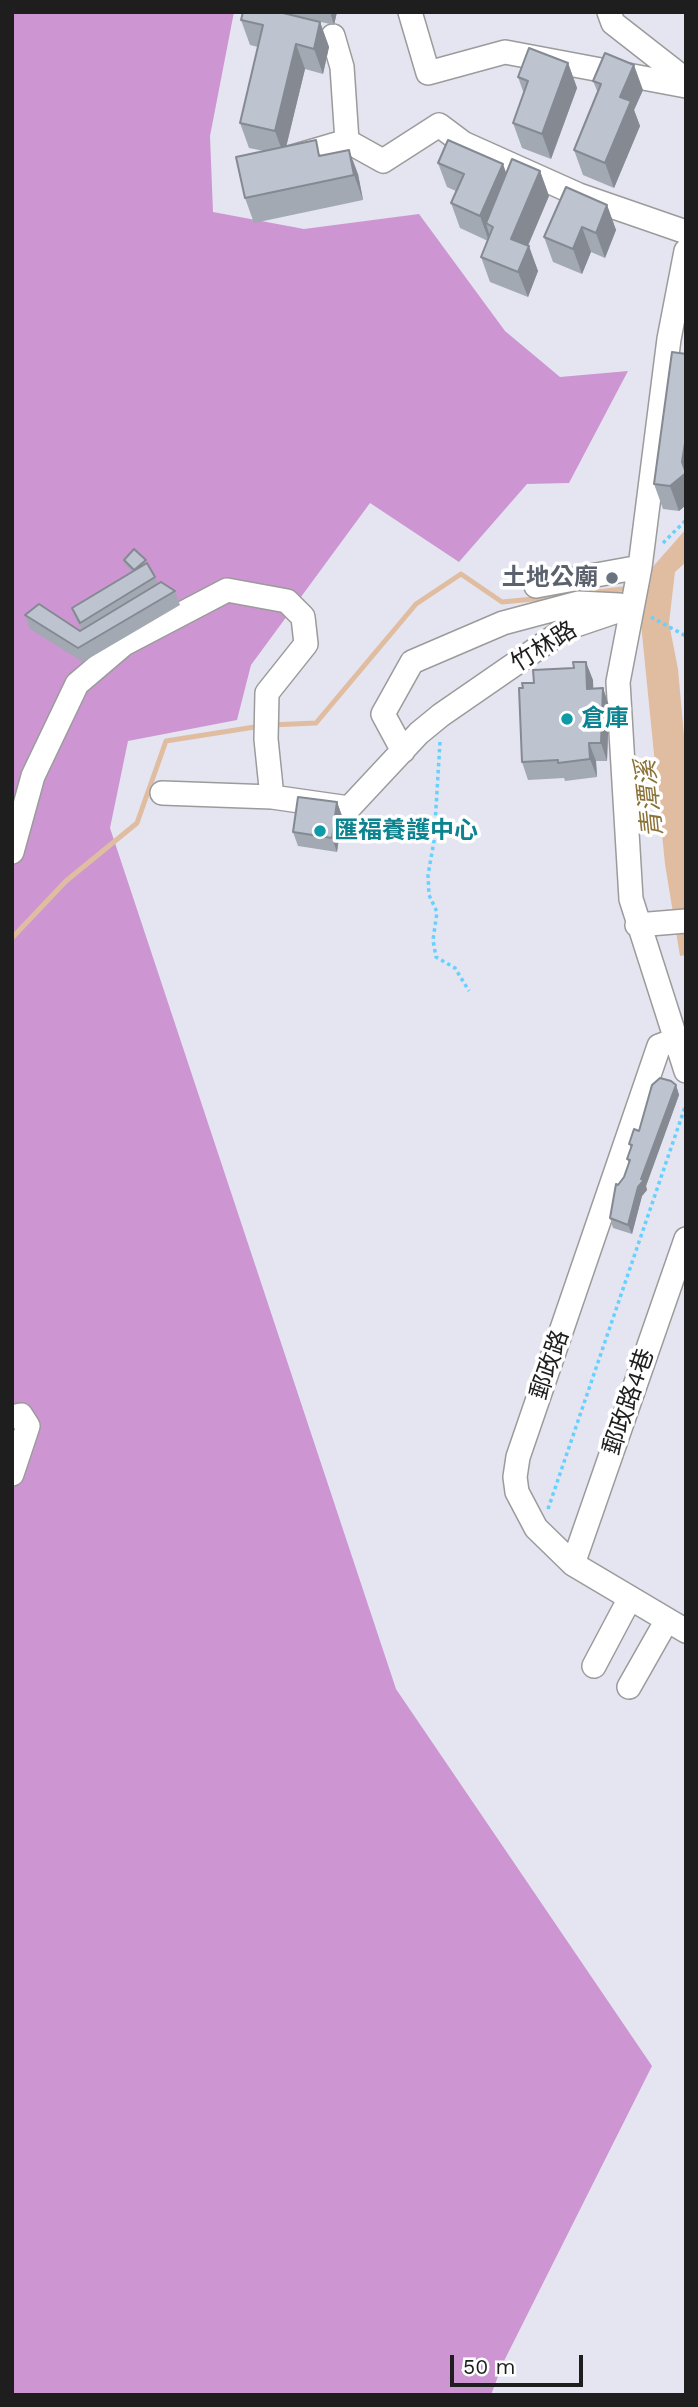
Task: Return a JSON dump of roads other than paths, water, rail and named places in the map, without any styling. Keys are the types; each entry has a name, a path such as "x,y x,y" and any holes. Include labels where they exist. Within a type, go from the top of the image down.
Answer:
{"street":[{"path":"410,12 428,73 505,52 686,86"},
{"path":"609,12 613,23 686,80"},
{"path":"333,36 342,67 347,141"},
{"path":"265,165 347,141 383,161 439,125 463,143 579,195 686,232"},
{"path":"686,251 669,339 640,566 618,682 631,898 686,1071"},
{"path":"536,586 640,566"},
{"path":"12,852 33,776 77,684 124,644 227,590 287,601 303,617 306,644 267,693 266,739 272,797 162,793"},
{"path":"403,751 383,713 412,662 503,623 578,603 632,606"},
{"name":"竹林路","path":"272,797 349,808 441,715 567,628 632,606"},
{"path":"638,925 686,921"},
{"name":"郵政路","path":"675,1040 659,1046 519,1457 515,1477 517,1492 536,1528 573,1564 676,1625"},
{"name":"郵政路4巷","path":"573,1564 686,1239"},
{"path":"12,1417 21,1415 28,1426 12,1474"},
{"path":"594,1666 630,1598"},
{"path":"629,1687 676,1625"}],"waterway":[{"path":"270,725 316,723 416,604 461,574 502,602 565,596"},
{"path":"588,593 631,588"},
{"path":"12,938 66,881 137,823 166,741 261,726"}],"place":[{"name":"土地公廟","path":"612,578"},
{"name":"倉庫","path":"567,719"},
{"name":"匯福養護中心","path":"320,831"}],"water label":[{"name":"青潭溪","path":"650,799"}]}
